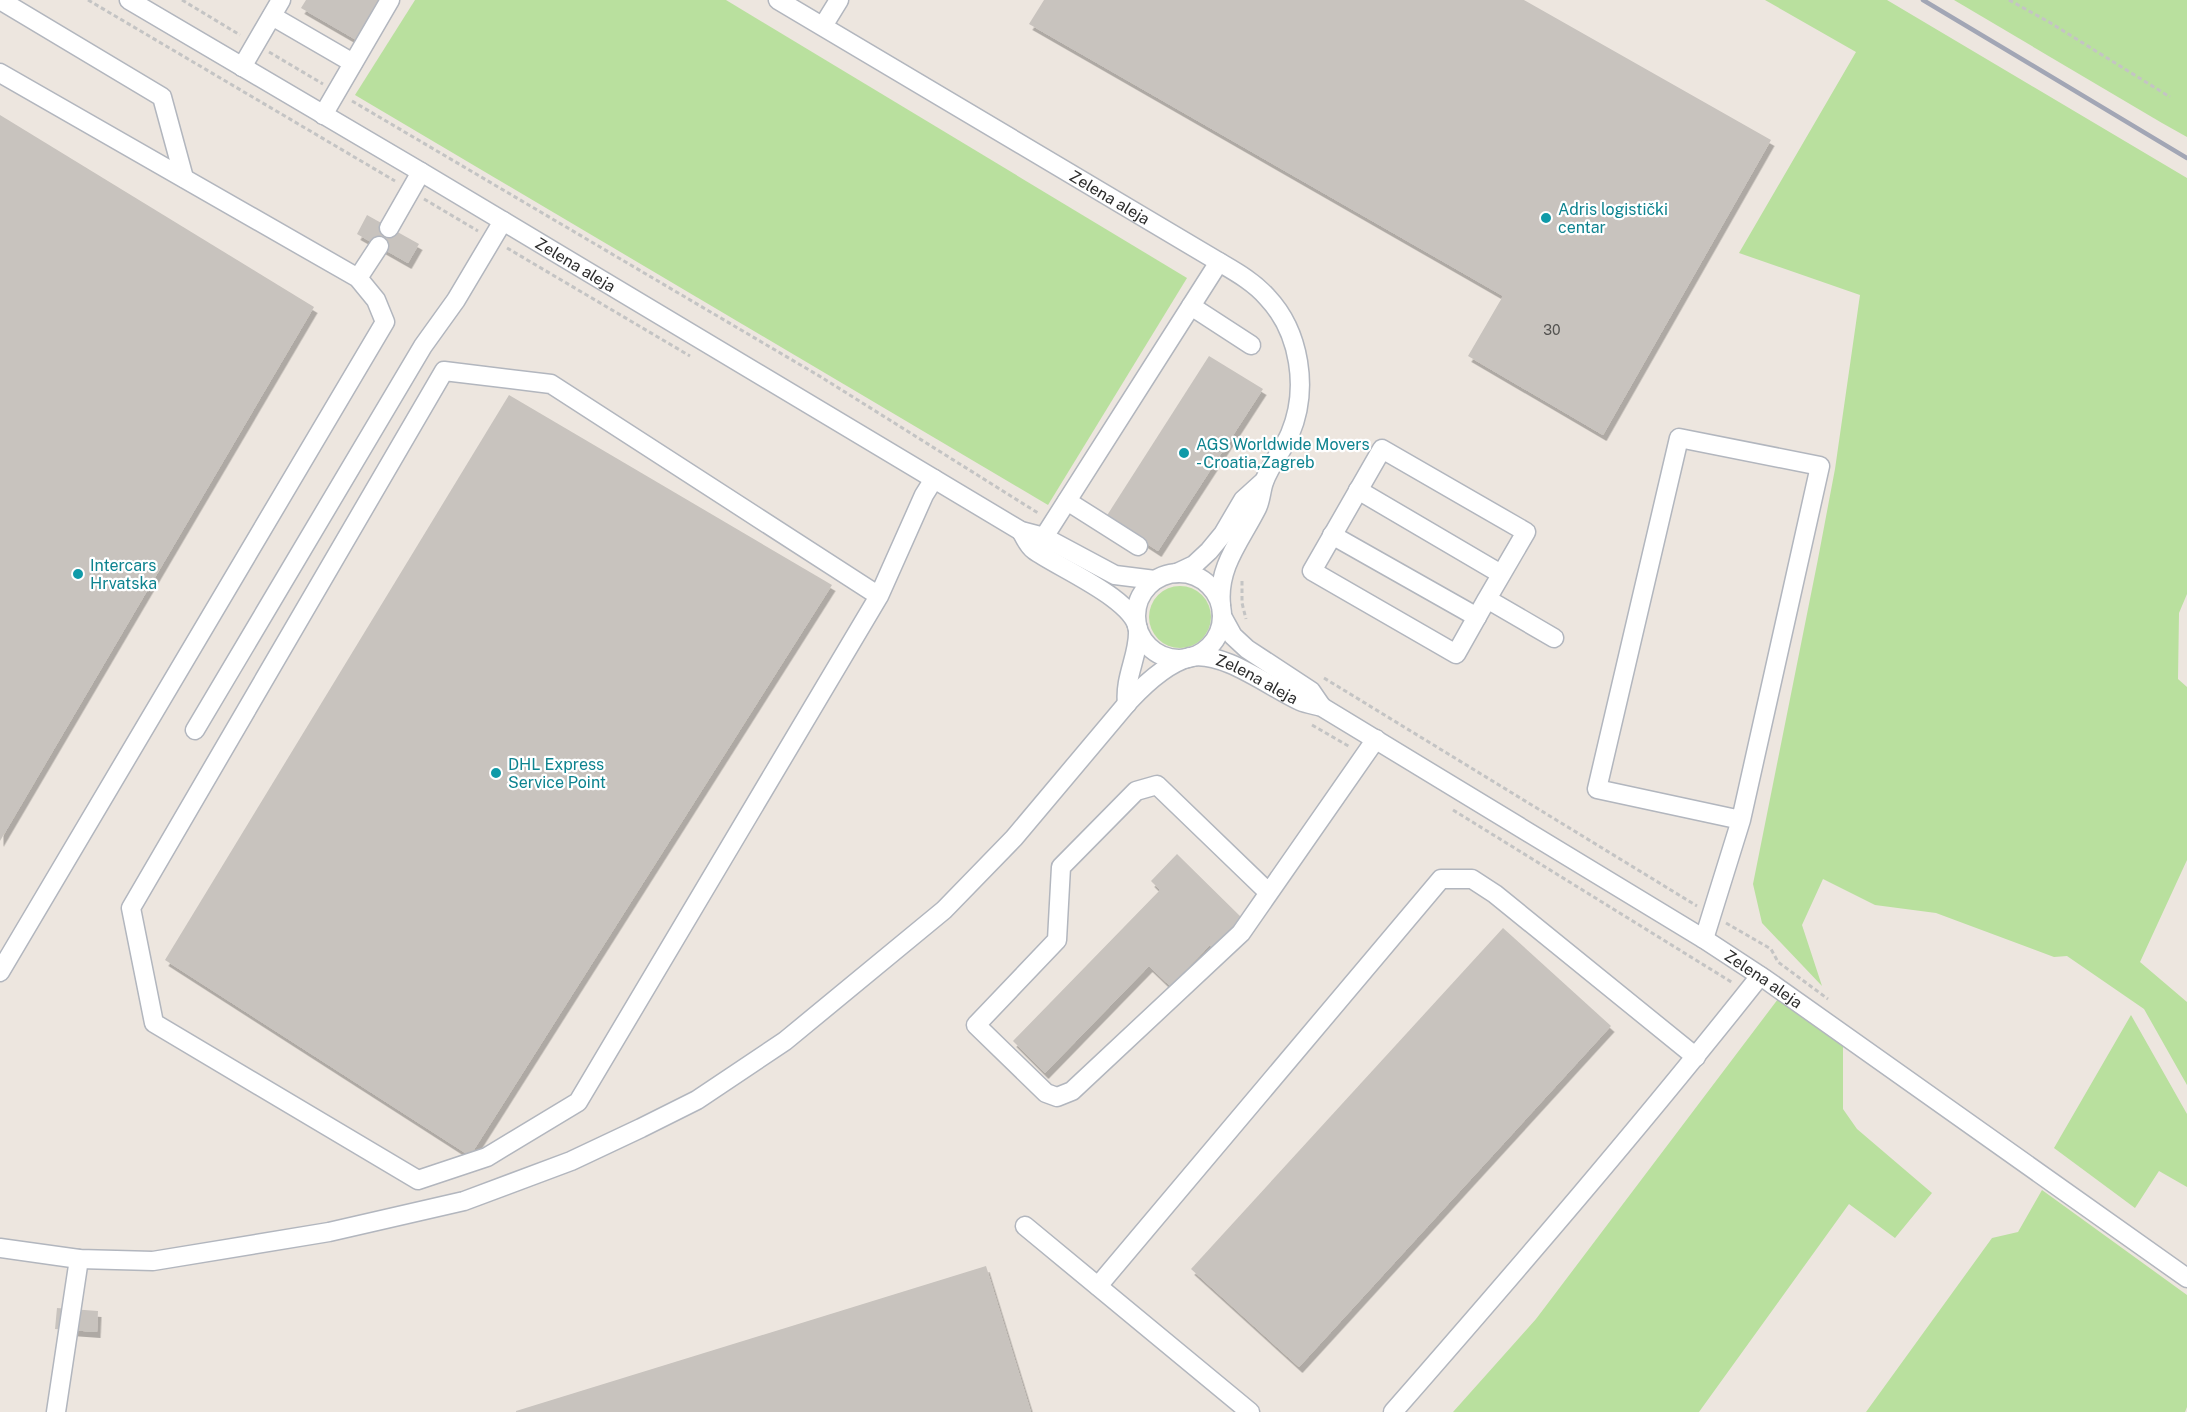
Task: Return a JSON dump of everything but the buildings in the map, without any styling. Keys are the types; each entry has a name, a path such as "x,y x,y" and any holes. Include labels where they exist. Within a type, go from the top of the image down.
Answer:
{"street":[{"path":"0,0 162,97 184,178"},
{"name":"Zelena aleja","path":"129,0 1021,531 1032,549 1118,601 1131,615 1149,647 1158,653 1179,659 1200,653 1216,638 1221,627 1220,583 1228,561 1258,506 1264,481 1290,435 1295,419 1300,387 1297,359 1289,331 1280,314 1267,297 1250,282 1219,262 778,0"},
{"path":"323,115 390,0"},
{"path":"823,26 839,0"},
{"path":"242,67 277,8 353,63"},
{"path":"0,73 358,278 376,300 385,322 0,972"},
{"path":"389,228 421,172"},
{"path":"195,730 423,346 456,300 503,221"},
{"path":"358,278 379,246"},
{"path":"1048,530 1219,262"},
{"path":"1191,306 1251,345"},
{"path":"879,596 551,384 444,371 131,908 154,1023 418,1180 487,1157 578,1102 879,596 924,495 934,479"},
{"path":"1704,939 1741,820 1820,466 1679,438 1597,789 1741,820"},
{"path":"1382,449 1526,532 1456,654 1312,571 1332,535 1382,449"},
{"name":"Zelena aleja","path":"1021,531 1048,530 1115,575 1155,580 1194,565 1222,534 1243,500 1264,481"},
{"path":"1358,490 1502,574"},
{"path":"1067,501 1138,546"},
{"path":"1332,535 1477,617"},
{"name":"Zelena aleja","path":"1177,573 1189,574 1209,585 1233,636 1247,649 1311,691 1322,706"},
{"path":"1127,704 1128,673 1138,629 1136,619 1140,598 1155,580"},
{"path":"1487,599 1554,638"},
{"path":"0,1248 79,1259 153,1261 367,1224 464,1201 571,1161 698,1100 785,1041 944,909 1014,838 1147,683 1164,670 1189,657"},
{"name":"Zelena aleja","path":"1189,657 1219,660 1237,667 1300,701 1322,706 1704,939 1763,977 2187,1278"},
{"path":"1269,893 1157,785 1136,791 1061,867 1057,940 976,1025 1046,1093 1058,1097 1072,1091 1240,933 1269,893 1376,739"},
{"path":"1098,1286 1441,879 1472,879 1495,894 1696,1058"},
{"path":"1393,1412 1542,1241 1696,1058 1748,992 1763,977"},
{"path":"1025,1226 1250,1412"},
{"path":"56,1412 79,1259"}],"path":[{"path":"88,0 699,361"},
{"path":"182,0 821,377 1048,530"},
{"path":"2009,0 2170,97"},
{"path":"1228,561 1242,569 1242,603 1246,622"},
{"path":"1317,674 1771,949 1778,962 1833,1003"},
{"path":"1305,721 1365,756"},
{"path":"1452,810 1748,992"},
{"path":"1763,977 1778,962"}],"green space":[{"path":"415,0 726,0 1187,278 1048,505 355,95"},
{"path":"1765,0 1887,0 2187,178 2187,594 2179,613 2178,679 2187,687 2187,860 2140,962 2187,1002 2187,1085 2144,1009 2067,956 2054,957 1936,913 1875,905 1823,879 1802,925 1822,986 1762,923 1753,884 1835,469 1860,295 1739,253 1856,52"},
{"path":"1954,0 2187,0 2187,137 2162,123"},
{"path":"1180,586 1197,591 1202,595 1206,600 1211,617 1206,634 1202,639 1197,643 1180,648 1163,643 1158,639 1154,634 1149,617 1154,600 1158,595 1163,591"},
{"path":"1778,999 1843,1044 1843,1109 1857,1129 1932,1193 1895,1238 1849,1204 1699,1412 1453,1412 1536,1319"},
{"path":"2131,1015 2187,1114 2187,1187 2159,1171 2135,1208 2054,1148"},
{"path":"2042,1190 2187,1295 2187,1407 2185,1412 1866,1412 1992,1238 2018,1232"}],"railway":[{"path":"1923,0 2187,158"}],"place":[{"name":"Adris logistički centar","path":"1546,218"},
{"name":"AGS Worldwide Movers - Croatia,Zagreb","path":"1184,453"},
{"name":"Intercars Hrvatska","path":"78,574"},
{"name":"DHL Express Service Point","path":"496,773"}]}
